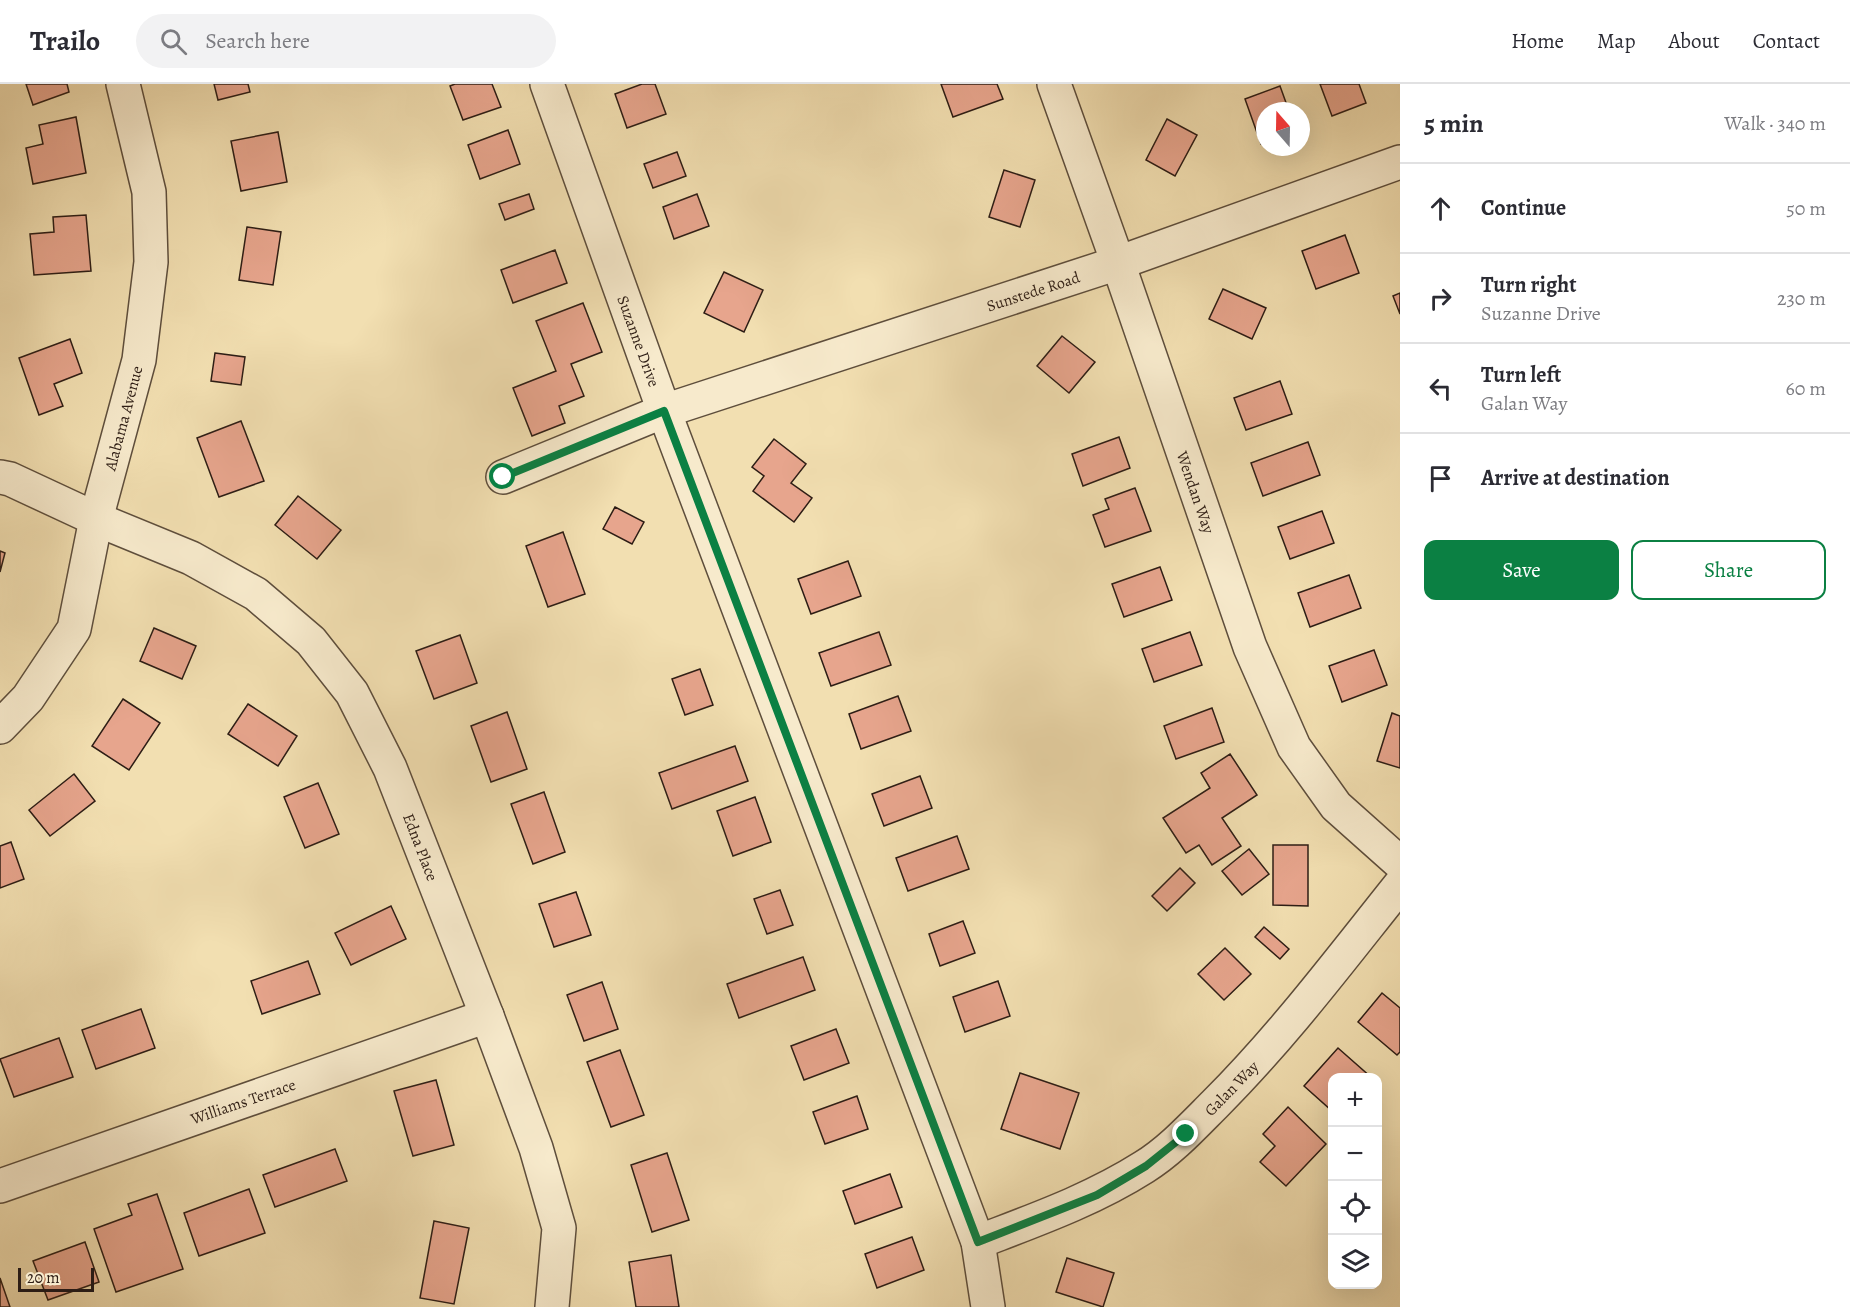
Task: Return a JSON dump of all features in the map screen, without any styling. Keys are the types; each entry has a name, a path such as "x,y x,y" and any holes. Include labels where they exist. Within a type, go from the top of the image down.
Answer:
{"street":[{"name":"Alabama Avenue","path":"0,728 28,698 74,629 96,519 139,360 151,262 149,192 123,84"},
{"name":"Suzanne Drive","path":"547,84 664,411 978,1242 988,1307"},
{"name":"Wendan Way","path":"1054,84 1250,647 1294,747 1336,806 1400,863"},
{"name":"Sunstede Road","path":"503,477 664,411 1118,263 1400,162"},
{"name":"Edna Place","path":"0,477 10,478 96,519 191,558 256,594 311,641 352,693 390,768 536,1148 559,1228 552,1307"},
{"name":"Galan Way","path":"978,1242 1097,1195 1146,1166 1186,1134 1255,1064 1306,1005 1400,885"},
{"name":"Williams Terrace","path":"0,1186 487,1016"}],"building":[{"path":"26,84 67,84 69,92 33,105"},
{"path":"214,84 248,84 250,92 218,100"},
{"path":"492,84 501,107 463,120 450,86"},
{"path":"642,84 655,84 666,114 627,128 615,94"},
{"path":"941,84 997,84 1003,99 953,117"},
{"path":"1320,84 1359,84 1366,103 1332,116"},
{"path":"1280,86 1286,102 1256,102 1256,130 1245,99"},
{"path":"76,117 86,173 33,184 26,148 43,144 39,125"},
{"path":"1167,119 1197,135 1175,176 1146,160"},
{"path":"508,130 520,164 480,179 468,145"},
{"path":"278,132 287,182 241,191 231,141"},
{"path":"677,152 686,176 653,188 644,164"},
{"path":"1004,170 1035,180 1020,227 989,217"},
{"path":"529,194 534,209 505,220 499,204"},
{"path":"697,194 709,226 674,239 663,207"},
{"path":"86,215 91,271 34,275 30,234 54,232 53,217"},
{"path":"247,227 281,232 273,285 239,280"},
{"path":"1345,235 1359,273 1316,289 1302,251"},
{"path":"555,250 567,283 513,303 501,270"},
{"path":"724,272 763,290 744,332 704,313"},
{"path":"1223,289 1266,308 1252,339 1209,319"},
{"path":"1400,293 1400,314 1393,296"},
{"path":"583,303 602,352 571,364 584,396 559,406 565,423 532,436 513,388 556,371 536,321"},
{"path":"1062,336 1095,362 1069,393 1037,366"},
{"path":"70,339 82,373 54,384 63,406 39,415 19,358"},
{"path":"215,353 245,357 241,385 211,381"},
{"path":"1280,381 1292,414 1246,430 1234,398"},
{"path":"241,421 264,481 219,497 197,438"},
{"path":"1119,437 1130,468 1083,486 1072,454"},
{"path":"774,439 806,464 791,483 812,498 794,522 753,491 764,476 752,467"},
{"path":"1308,442 1320,475 1263,496 1251,463"},
{"path":"1135,488 1151,531 1105,547 1093,515 1109,509 1105,499"},
{"path":"298,496 341,530 317,559 275,525"},
{"path":"615,507 644,522 632,544 603,529"},
{"path":"1322,511 1334,543 1290,559 1278,527"},
{"path":"563,532 585,594 548,607 526,546"},
{"path":"0,551 5,553 0,572"},
{"path":"848,561 861,596 811,614 798,579"},
{"path":"1160,567 1172,600 1124,617 1112,584"},
{"path":"1349,575 1361,608 1310,627 1298,593"},
{"path":"154,628 196,646 182,679 140,661"},
{"path":"879,632 891,665 831,686 819,653"},
{"path":"1190,632 1202,665 1154,682 1142,649"},
{"path":"460,635 477,683 434,699 416,651"},
{"path":"1374,650 1387,685 1342,702 1329,666"},
{"path":"700,669 713,705 685,715 672,679"},
{"path":"898,696 911,731 861,749 849,714"},
{"path":"123,699 160,723 129,770 92,746"},
{"path":"248,704 297,736 278,766 228,734"},
{"path":"1212,708 1224,742 1176,759 1164,726"},
{"path":"507,712 527,769 491,782 471,726"},
{"path":"1392,713 1400,716 1400,768 1377,761"},
{"path":"735,746 748,781 672,809 659,773"},
{"path":"1230,754 1257,795 1222,818 1241,846 1212,865 1199,845 1186,853 1163,818 1210,788 1201,773"},
{"path":"74,774 95,801 50,836 29,810"},
{"path":"920,776 932,808 884,826 872,794"},
{"path":"318,783 339,834 305,848 284,797"},
{"path":"544,792 565,852 533,864 511,804"},
{"path":"755,797 771,842 733,856 717,811"},
{"path":"957,836 969,869 908,891 896,858"},
{"path":"11,842 24,879 0,888 0,846"},
{"path":"1273,845 1308,845 1308,906 1273,905"},
{"path":"1249,849 1269,874 1242,895 1222,871"},
{"path":"1180,868 1195,883 1167,911 1152,896"},
{"path":"780,890 793,925 767,934 754,899"},
{"path":"576,892 591,935 554,947 539,904"},
{"path":"391,906 406,939 351,965 335,933"},
{"path":"963,921 975,953 940,966 929,934"},
{"path":"1264,927 1289,949 1280,959 1255,937"},
{"path":"1225,948 1251,974 1224,1000 1198,974"},
{"path":"803,957 815,990 739,1018 727,984"},
{"path":"308,961 320,994 262,1014 251,981"},
{"path":"998,981 1010,1016 965,1032 953,997"},
{"path":"602,982 618,1029 584,1041 567,995"},
{"path":"1382,993 1400,1008 1400,1052 1397,1055 1358,1022"},
{"path":"141,1009 155,1048 96,1069 82,1030"},
{"path":"836,1029 849,1063 804,1080 791,1046"},
{"path":"59,1038 73,1077 14,1097 0,1059"},
{"path":"1338,1048 1366,1073 1328,1073 1328,1107 1304,1086"},
{"path":"620,1050 644,1115 611,1127 587,1062"},
{"path":"1020,1073 1079,1093 1060,1149 1001,1129"},
{"path":"436,1080 454,1145 413,1156 394,1091"},
{"path":"857,1096 868,1129 825,1144 813,1112"},
{"path":"1288,1107 1326,1144 1286,1186 1260,1162 1275,1146 1263,1134"},
{"path":"335,1149 347,1181 275,1207 263,1175"},
{"path":"667,1153 689,1220 652,1232 631,1165"},
{"path":"890,1174 902,1207 855,1224 843,1191"},
{"path":"249,1189 265,1233 199,1256 184,1213"},
{"path":"157,1194 183,1269 116,1292 94,1229 132,1215 128,1204"},
{"path":"434,1221 469,1228 454,1304 420,1298"},
{"path":"912,1237 924,1270 877,1288 865,1254"},
{"path":"85,1242 99,1282 48,1300 33,1261"},
{"path":"671,1255 679,1307 636,1307 629,1262"},
{"path":"1067,1258 1114,1273 1103,1307 1056,1292"},
{"path":"0,1278 10,1307 0,1307"}],"route":[{"path":"503,477 664,411 978,1242 1097,1195 1146,1166 1186,1134"}]}
